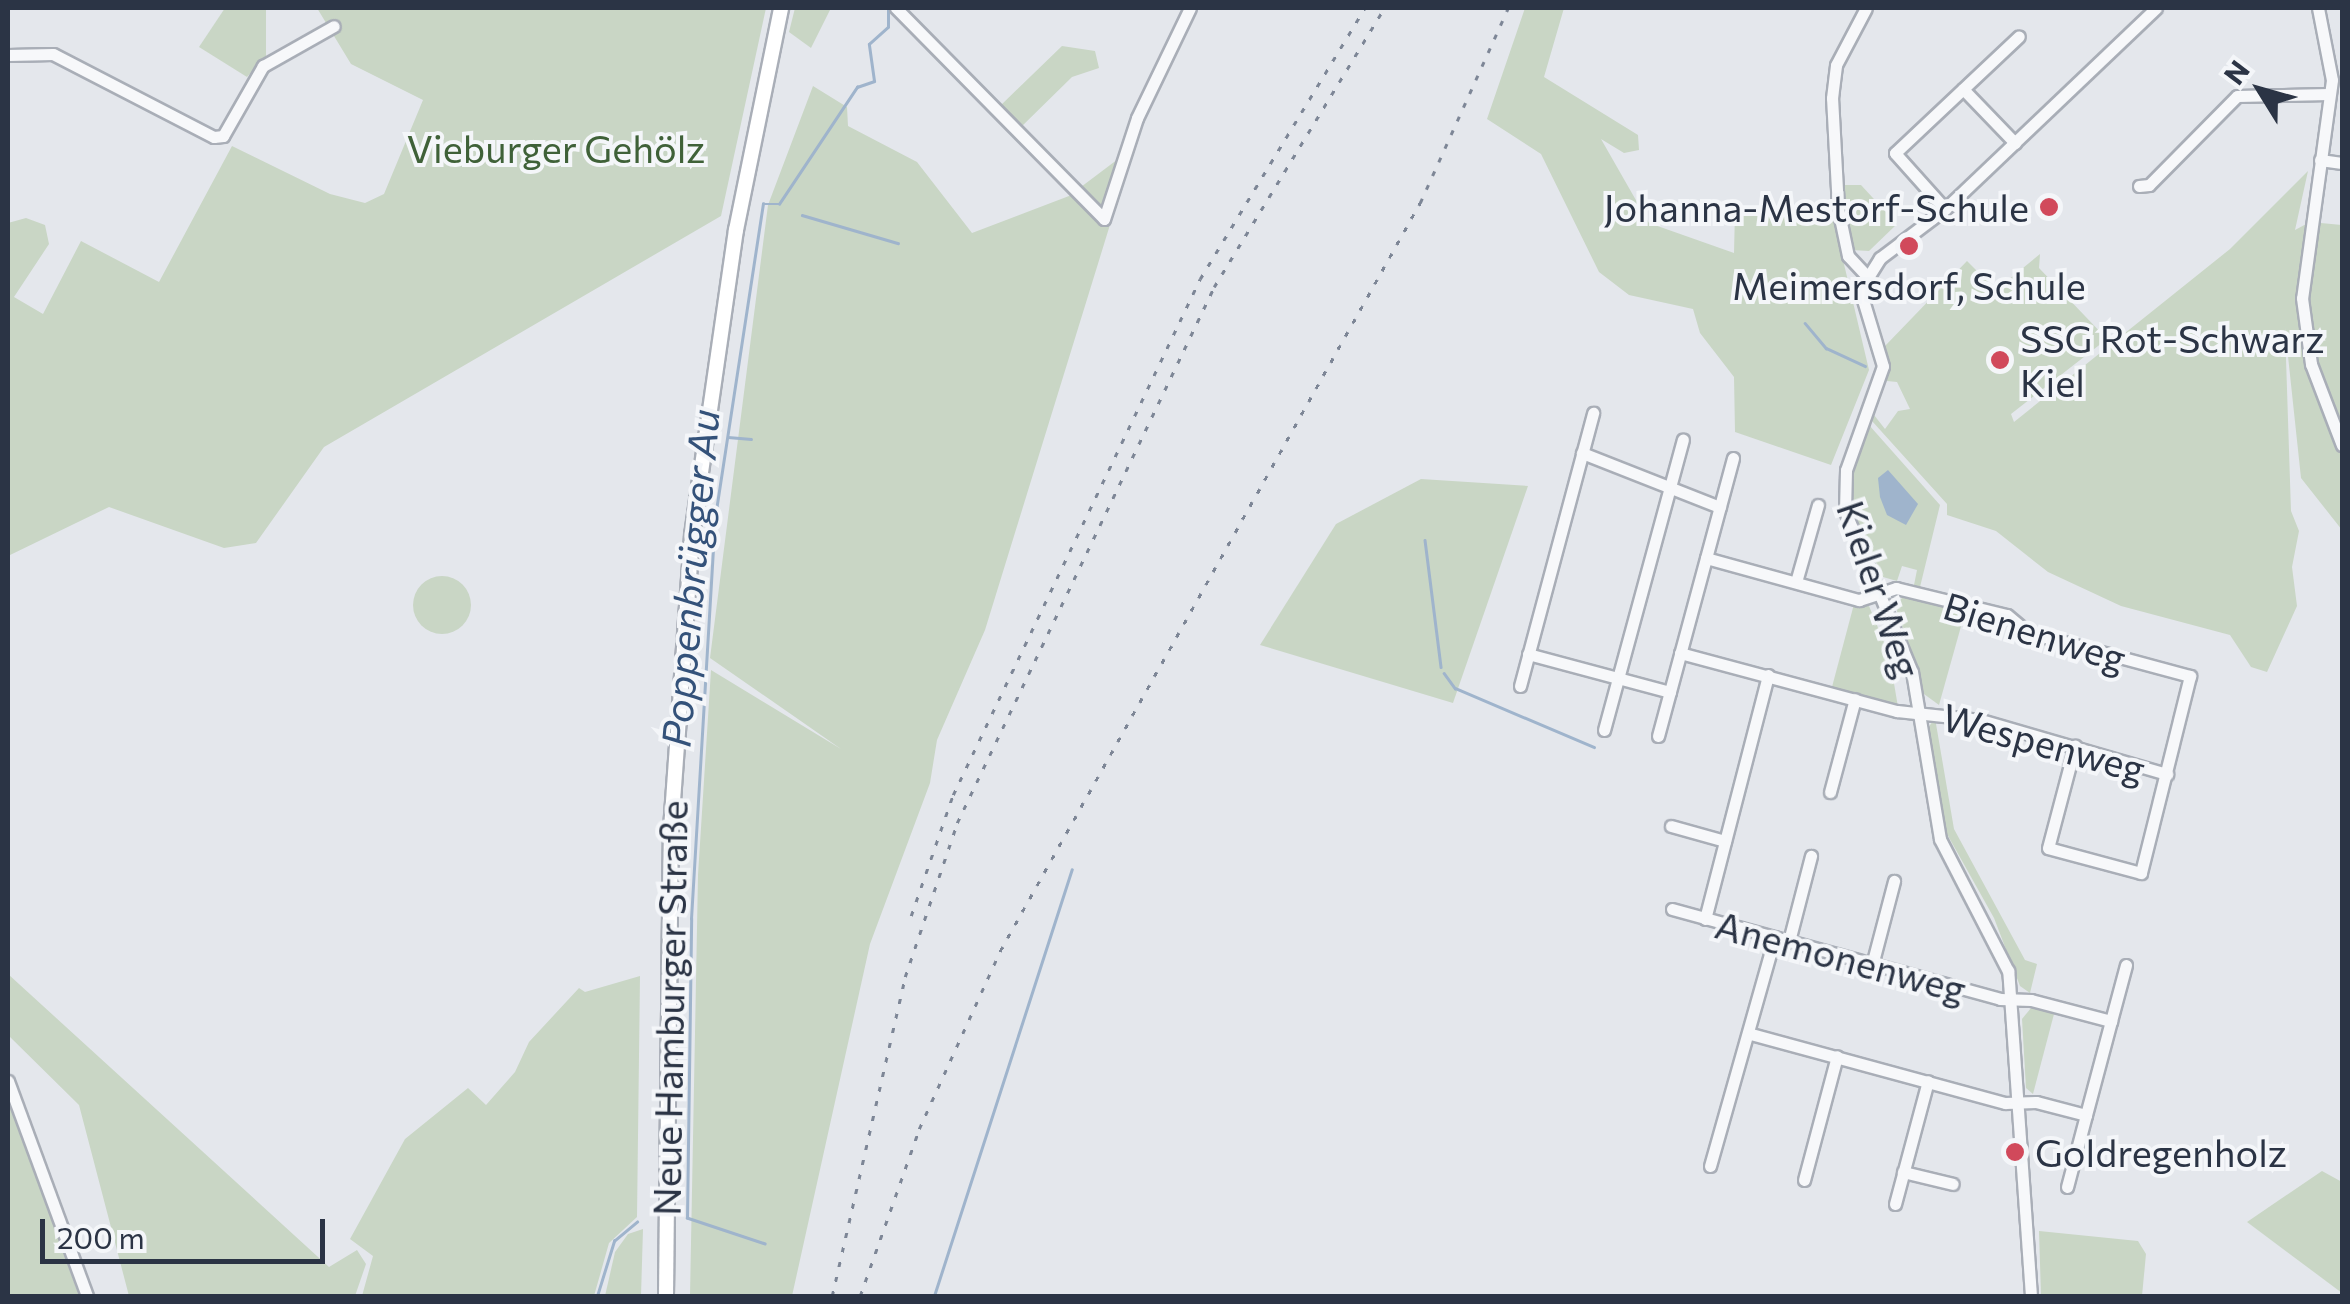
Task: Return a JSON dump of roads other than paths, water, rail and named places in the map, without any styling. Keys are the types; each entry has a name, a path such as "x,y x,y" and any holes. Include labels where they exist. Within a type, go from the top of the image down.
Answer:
{"main road":[{"name":"Neue Hamburger Straße","path":"666,1296 670,829 690,554 721,325 781,8"}],"street":[{"path":"896,8 1104,219 1136,118 1190,8"},
{"name":"Kieler Weg","path":"1866,8 1836,65 1832,98 1838,208 1848,256 1865,274 1860,290 1883,366 1843,485 1846,511 1881,594 1921,710 1940,839 1989,925 2008,971 2031,1296"},
{"path":"1865,274 1946,210 2156,8"},
{"path":"2318,8 2337,63 2329,94 2302,298 2312,364 2342,445"},
{"path":"8,55 54,54 214,137 223,136 262,66 334,26"},
{"path":"1946,210 1894,154 2019,36"},
{"path":"1963,88 2015,143"},
{"path":"2139,186 2149,185 2237,96 2329,94"},
{"path":"2320,160 2342,163"},
{"path":"1520,686 1594,413"},
{"path":"1604,730 1683,440"},
{"path":"1582,453 1669,491 1720,507"},
{"path":"1658,736 1733,458"},
{"path":"1796,582 1818,505"},
{"name":"Bienenweg","path":"1706,558 1859,600 1896,588 2007,615 2027,632 2190,676 2167,774"},
{"name":"Wespenweg","path":"1680,653 1897,712 1921,710 2075,746 2167,774"},
{"path":"1528,654 1670,692"},
{"path":"1705,919 1768,676"},
{"path":"1830,792 1855,699"},
{"path":"2075,746 2048,848 2141,873 2167,774"},
{"path":"1671,826 1725,841"},
{"path":"1789,941 1811,856"},
{"path":"1872,965 1894,881"},
{"name":"Anemonenweg","path":"1672,909 1872,965 2111,1021"},
{"path":"1710,1166 1751,1034 1775,937"},
{"path":"2067,1186 2126,965"},
{"path":"1751,1034 1928,1081 2086,1115"},
{"path":"1804,1180 1837,1056"},
{"path":"8,1081 87,1296"},
{"path":"1895,1204 1928,1081"},
{"path":"1904,1172 1953,1184"}],"water":[{"path":"1888,470 1918,504 1906,525 1887,515 1880,497 1878,478"}],"waterway":[{"name":"Poppenbrügger Au","path":"765,1244 687,1218 691,919 715,517 763,204 779,204 857,87 874,81 869,44 888,27 888,8"},
{"path":"802,215 898,243"},
{"path":"1805,323 1826,348 1865,366"},
{"path":"728,437 751,439"},
{"path":"1425,540 1441,667"},
{"path":"1444,673 1455,688 1594,747"},
{"path":"934,1296 1072,870"},
{"name":"Poppenbrügger Au","path":"597,1296 614,1241 637,1222"}],"railway":[{"path":"911,916 953,795 1200,279 1365,8"},
{"path":"832,1296 905,977 957,823 1214,287 1384,8"},
{"path":"860,1296 919,1129 1000,951 1420,203 1508,8"}],"place":[{"name":"Johanna-Mestorf-Schule","path":"2049,207"},
{"name":"Meimersdorf, Schule","path":"1909,246"},
{"name":"SSG Rot-Schwarz Kiel","path":"2000,360"},
{"name":"Goldregenholz","path":"2015,1152"}],"park label":[{"name":"Vieburger Gehölz","path":"556,148"}]}
